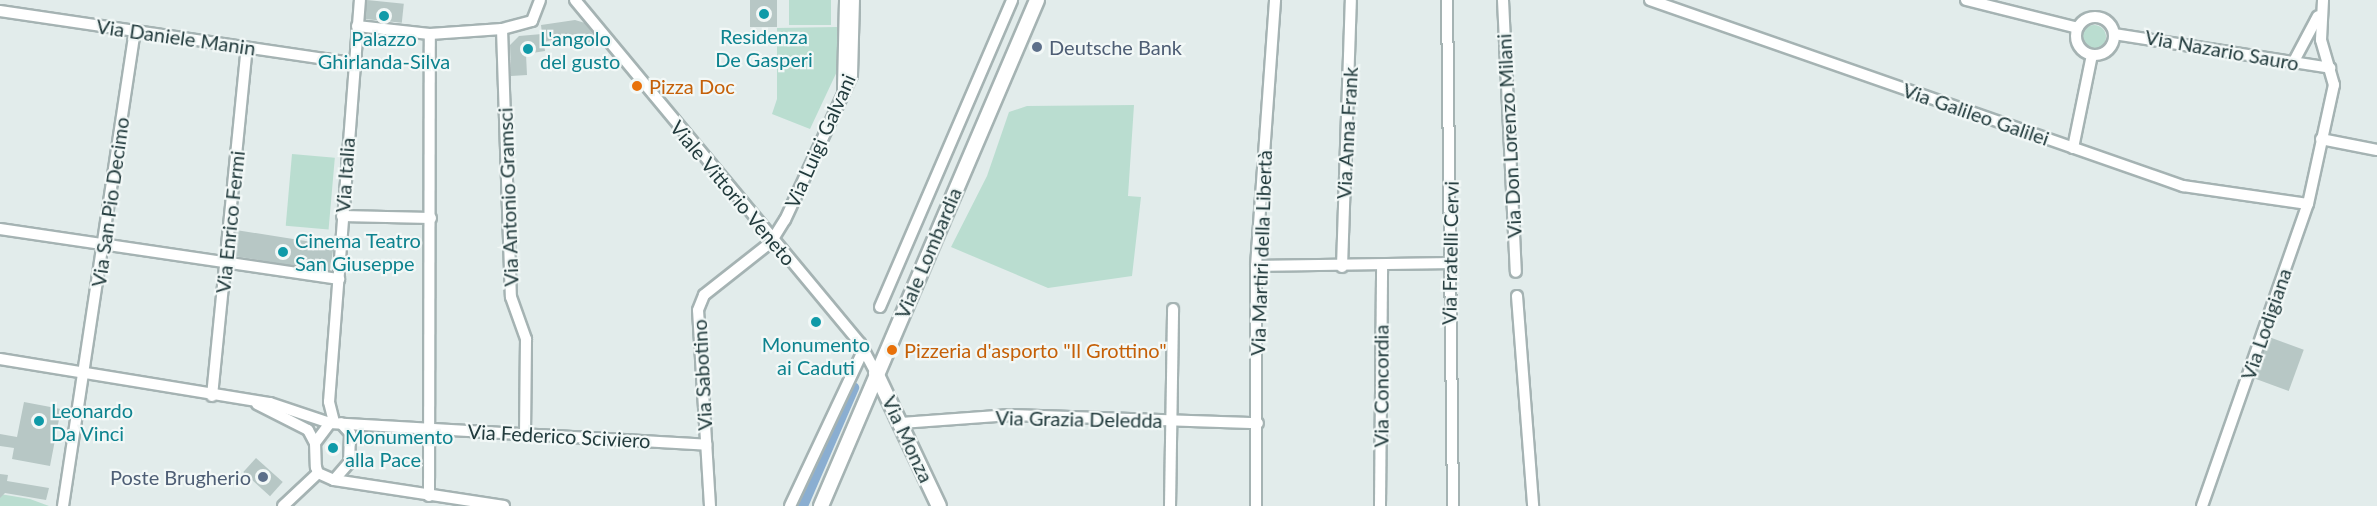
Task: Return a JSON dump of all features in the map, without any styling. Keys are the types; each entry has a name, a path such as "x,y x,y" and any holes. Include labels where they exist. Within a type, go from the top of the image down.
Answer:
{"main road":[{"name":"Viale Lombardia","path":"821,506 1037,0"},
{"name":"Via Monza","path":"876,373 939,506"}],"street":[{"name":"Via Italia","path":"334,480 350,463 350,433 335,423 329,402 353,63 360,0"},
{"path":"357,26 430,34 502,29 535,19 540,0"},
{"name":"Viale Vittorio Veneto","path":"575,0 771,242 864,349 876,373"},
{"path":"840,98 844,82 845,0"},
{"name":"Via Luigi Galvani","path":"771,242 854,70 854,0"},
{"name":"Viale Lombardia","path":"880,307 1012,0"},
{"name":"Via Martiri della Libertà","path":"1256,506 1258,423 1256,266 1275,0"},
{"name":"Via Anna Frank","path":"1342,267 1351,0"},
{"name":"Via Fratelli Cervi","path":"1447,0 1453,506"},
{"name":"Via Don Lorenzo Milani","path":"1503,0 1516,272"},
{"name":"Via Galileo Galilei","path":"1650,0 2183,186 2308,204"},
{"path":"1966,0 2078,28"},
{"path":"2293,63 2314,31 2323,0"},
{"name":"Via Lodigiana","path":"2202,506 2308,204 2333,92 2330,68 2321,40 2323,0"},
{"name":"Via Daniele Manin","path":"0,11 353,63"},
{"path":"2098,18 2108,22 2114,34 2107,51 2092,56 2079,47 2078,28 2087,19 2098,18"},
{"name":"Via Antonio Gramsci","path":"502,29 511,297 526,339 525,434"},
{"name":"Via San Pio Decimo","path":"63,506 85,374 135,31"},
{"path":"429,496 432,218 430,34"},
{"name":"Via Nazario Sauro","path":"2114,34 2330,68"},
{"name":"Via Enrico Fermi","path":"212,396 247,48"},
{"path":"2073,148 2092,56"},
{"path":"2321,139 2377,150"},
{"path":"342,216 432,218"},
{"path":"0,229 104,247 339,279"},
{"name":"Via Sabotino","path":"710,506 698,310 704,295 771,242"},
{"path":"1256,266 1382,267 1449,263"},
{"name":"Via Concordia","path":"1380,506 1382,267"},
{"path":"1517,296 1533,506"},
{"path":"1170,506 1173,309"},
{"path":"790,506 864,349"},
{"path":"0,359 257,404 308,429 315,443 318,473"},
{"name":"Via Federico Sciviero","path":"257,404 285,406 335,423 706,445"},
{"name":"Via Grazia Deledda","path":"901,423 1011,416 1258,423"},
{"path":"315,443 335,423"},
{"path":"318,473 334,480 504,506"},
{"path":"283,506 318,473"}],"green space":[{"path":"789,0 831,0 831,25 789,25"},
{"path":"2094,25 2102,29 2106,37 2102,45 2094,49 2086,45 2082,37 2086,29"},
{"path":"837,27 840,65 810,129 772,114 777,99 777,28"},
{"path":"1134,105 1128,196 1141,197 1132,276 1048,288 951,247 987,176 1009,112 1027,106"},
{"path":"292,154 335,158 329,229 286,226"},
{"path":"0,494 30,499 49,506 0,506"}],"building":[{"name":"Palazzo Ghirlanda-Silva","path":"367,0 404,4 402,23 365,19"},
{"name":"Residenza De Gasperi","path":"750,0 777,0 777,27 750,27"},
{"name":"L'angolo del gusto","path":"575,20 585,23 596,38 585,46 575,34 544,42 545,51 526,54 527,75 511,76 510,45 519,36 542,34 541,25"},
{"name":"Cinema Teatro San Giuseppe","path":"236,230 334,245 330,271 232,256"},
{"path":"2269,337 2304,350 2289,391 2254,378"},
{"name":"Leonardo Da Vinci","path":"24,402 61,409 50,466 12,459 14,448 0,446 0,434 17,437"},
{"name":"Poste Brugherio","path":"256,458 283,482 270,496 243,472"},
{"path":"0,474 8,475 7,481 49,488 46,500 5,493 0,498"}],"waterway":[{"path":"803,506 854,388"}],"place":[{"name":"Residenza De Gasperi","path":"764,14"},
{"name":"Palazzo Ghirlanda-Silva","path":"384,16"},
{"name":"Deutsche Bank","path":"1037,47"},
{"name":"L'angolo del gusto","path":"528,49"},
{"name":"Pizza Doc","path":"637,86"},
{"name":"Cinema Teatro San Giuseppe","path":"283,252"},
{"name":"Monumento ai Caduti","path":"816,322"},
{"name":"Pizzeria d'asporto \"Il Grottino\"","path":"892,350"},
{"name":"Leonardo Da Vinci","path":"39,421"},
{"name":"Monumento alla Pace","path":"333,448"},
{"name":"Poste Brugherio","path":"263,477"}]}
